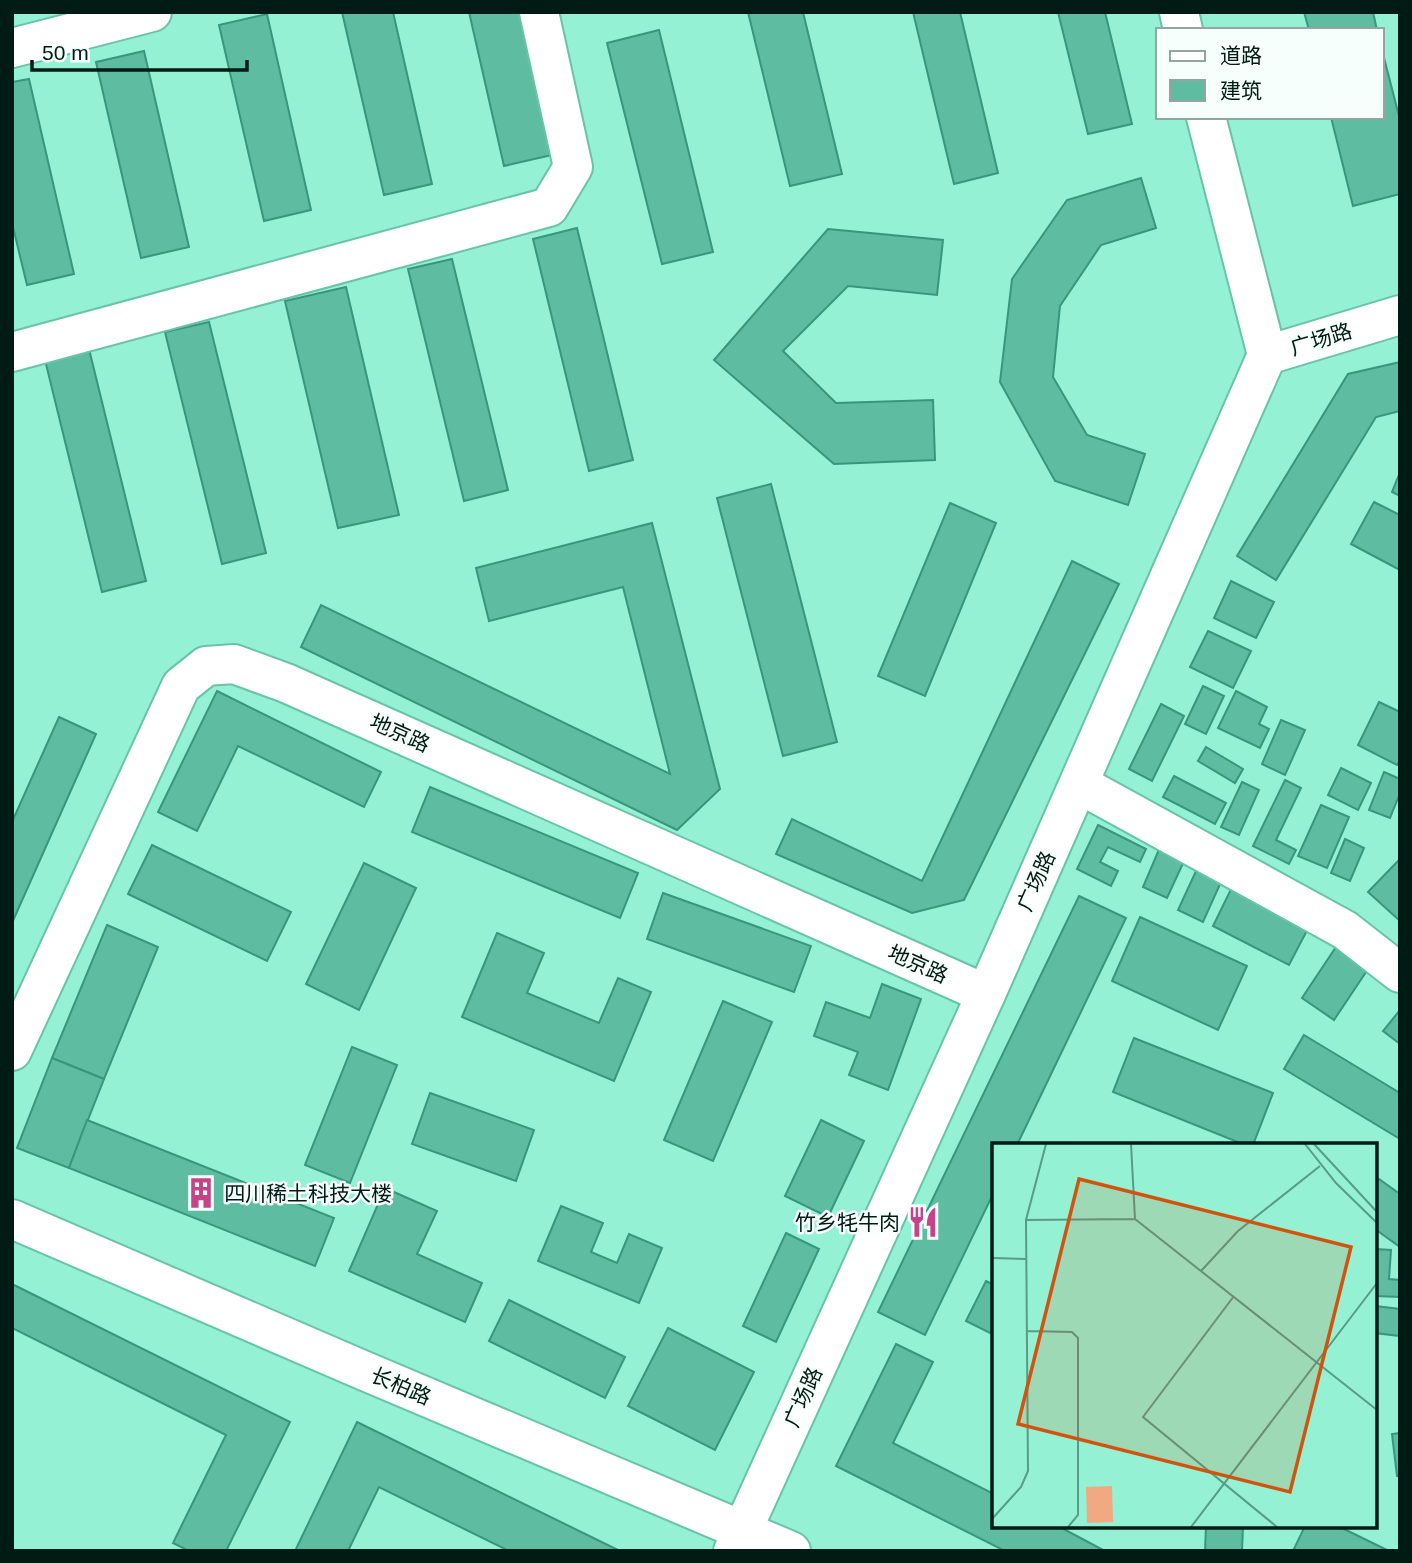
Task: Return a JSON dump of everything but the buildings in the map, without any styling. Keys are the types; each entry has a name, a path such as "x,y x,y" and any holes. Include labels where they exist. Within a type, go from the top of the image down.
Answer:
{"street":[{"path":"12,48 152,12"},
{"path":"12,352 549,207 573,167 539,12"},
{"path":"1207,119 1267,355"},
{"name":"广场路","path":"738,1540 986,995 1267,355 1400,315"},
{"name":"地京路","path":"12,1051 181,686 206,667 234,664 286,683 986,995"},
{"path":"1079,784 1345,930 1400,973"},
{"name":"长柏路","path":"12,1219 348,1363 738,1540 791,1551"}],"place":[{"name":"四川稀土科技大楼","path":"201,1193"},
{"name":"竹乡牦牛肉","path":"923,1222"}]}
